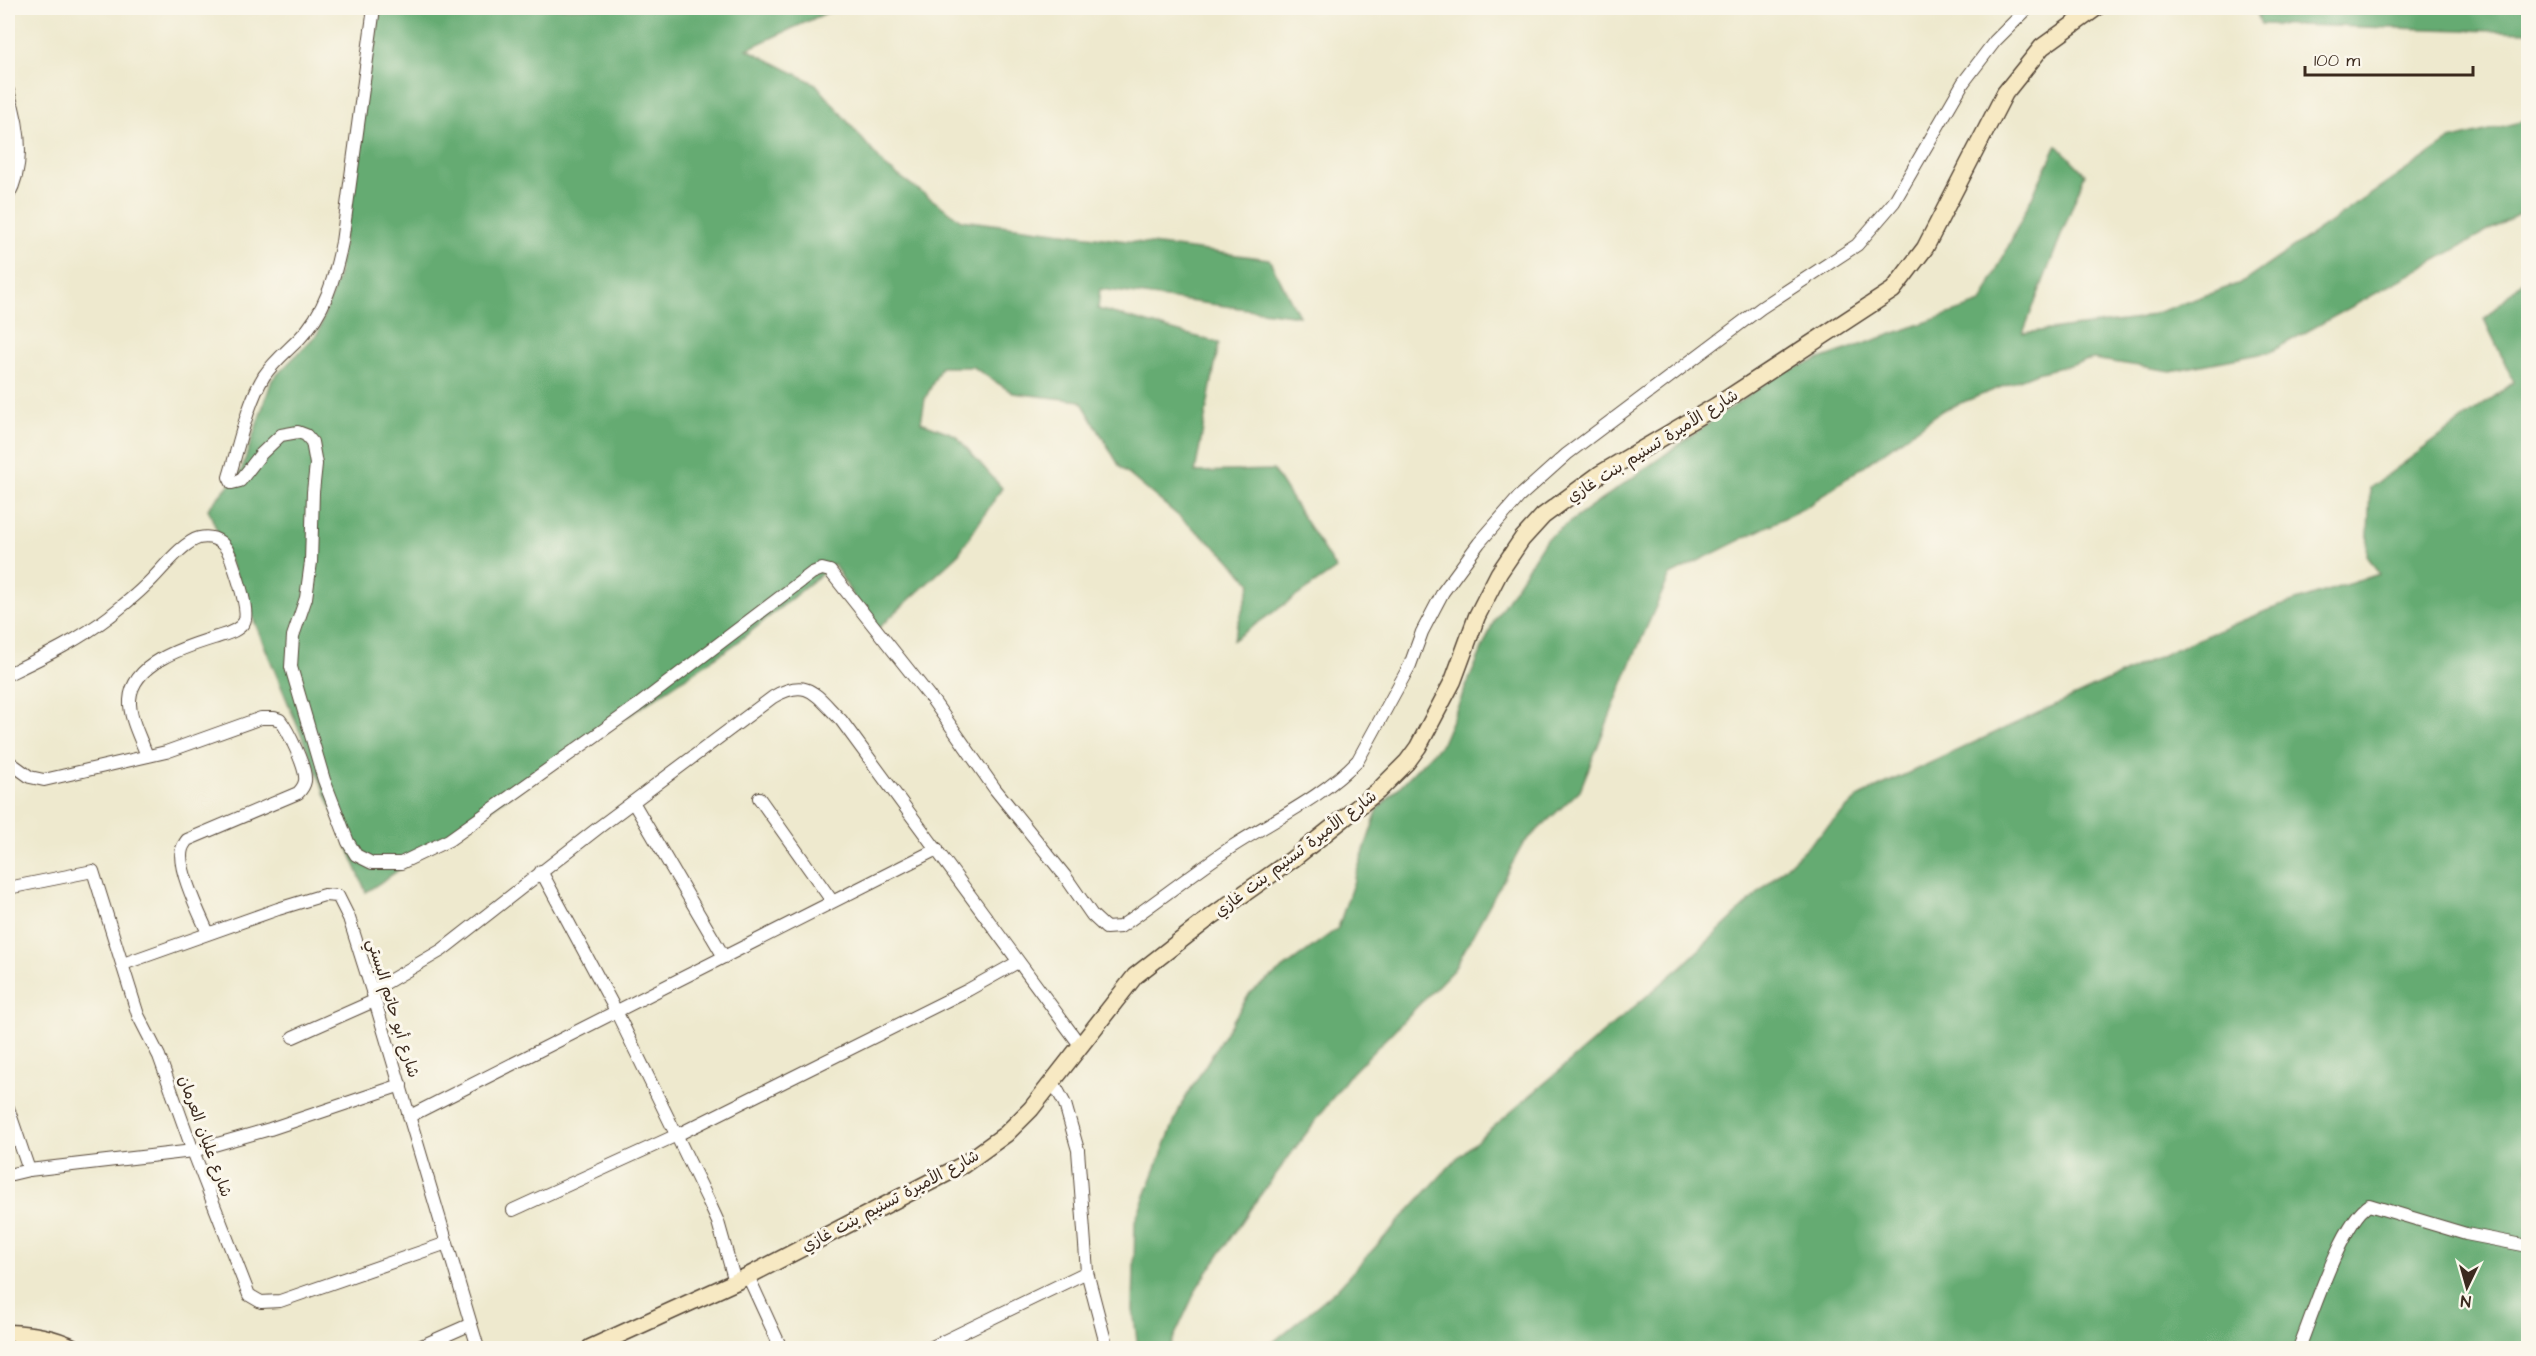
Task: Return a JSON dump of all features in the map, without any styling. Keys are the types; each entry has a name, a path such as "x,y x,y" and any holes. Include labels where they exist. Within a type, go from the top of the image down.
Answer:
{"main road":[{"name":"شارع الأميرة تسنيم بنت غازي","path":"590,1348 742,1279 963,1165 1006,1134 1031,1109 1129,983 1151,962 1293,859 1378,791 1407,762 1418,747 1453,681 1477,616 1499,573 1522,539 1543,516 1600,474 1716,406 1893,290 1925,248 2005,93 2042,47 2096,8"},
{"path":"8,1333 59,1340 75,1348"}],"street":[{"path":"374,8 342,242 333,280 308,328 263,377 243,429 229,477 232,483 240,481 276,438 286,432 303,433 312,442 316,464 312,492 309,582 303,611 293,636 291,667 324,780 348,842 356,855 372,863 401,863 449,840 602,732 812,573 822,569 830,571 934,702 995,789 1065,876 1092,915 1102,926 1113,929 1123,925 1233,846 1322,791 1346,773 1358,760 1410,665 1422,632 1443,592 1479,543 1519,497 1567,454 1761,308 1857,245 1894,202 1963,83 1995,41 2028,8"},
{"path":"8,91 17,130 8,196"},
{"path":"8,674 70,642 109,616 145,587 185,547 197,539 217,539 226,546 239,580 246,615 245,621 234,631 193,644 167,656 139,677 130,700 132,715 147,756"},
{"path":"293,1037 373,996 442,950 541,871 773,698 795,687 800,687 811,692 841,720 1080,1045"},
{"path":"8,761 30,777 44,780 147,756 261,718 277,718 283,724 303,768 305,782 298,793 187,840 182,849 181,860 208,933"},
{"path":"759,798 832,901"},
{"path":"633,802 724,957"},
{"path":"410,1116 937,849"},
{"path":"541,871 677,1135 742,1279 782,1348"},
{"name":"شارع عليان العرمان","path":"8,888 93,872 138,1016 159,1056 243,1282 249,1295 255,1300 270,1303 280,1301 447,1243"},
{"name":"شارع أبو حاتم البستي","path":"123,964 324,895 338,896 345,908 401,1085 478,1348"},
{"path":"513,1210 677,1135 968,990 1018,962"},
{"path":"1052,1080 1065,1104 1078,1150 1088,1272 1107,1348"},
{"path":"8,1175 29,1170 193,1151 270,1129 401,1085"},
{"path":"8,1108 29,1170"},
{"path":"2299,1348 2342,1241 2363,1208 2369,1205 2466,1234 2529,1246"},
{"path":"930,1348 1088,1272"},
{"path":"417,1348 470,1325"}],"green space":[{"path":"381,8 837,8 747,49 816,84 885,166 961,220 1269,259 1299,316 1100,289 1098,309 1219,343 1195,472 1273,470 1336,569 1233,640 1251,583 1225,555 1120,467 1081,401 1013,393 973,367 941,367 925,399 921,422 955,435 1002,488 957,556 874,632 834,564 734,645 366,892 208,509 241,471 272,380 318,333 338,277 367,77"},
{"path":"2255,8 2528,8 2528,32 2261,24"},
{"path":"2528,120 2528,209 2270,352 2171,371 2093,359 2037,373 1943,410 1806,507 1670,575 1633,658 1580,790 1523,844 1454,969 1348,1077 1256,1201 1198,1286 1169,1348 1138,1348 1133,1310 1135,1221 1181,1105 1250,993 1338,928 1378,809 1442,743 1495,619 1546,539 1780,373 1981,303 2057,145 2085,174 2023,333 2139,319 2243,282 2450,140"},
{"path":"2528,276 2528,1348 1269,1348 1336,1290 1457,1158 1682,966 1861,795 2191,642 2268,610 2379,574 2367,555 2370,488 2514,382 2484,319"}]}
